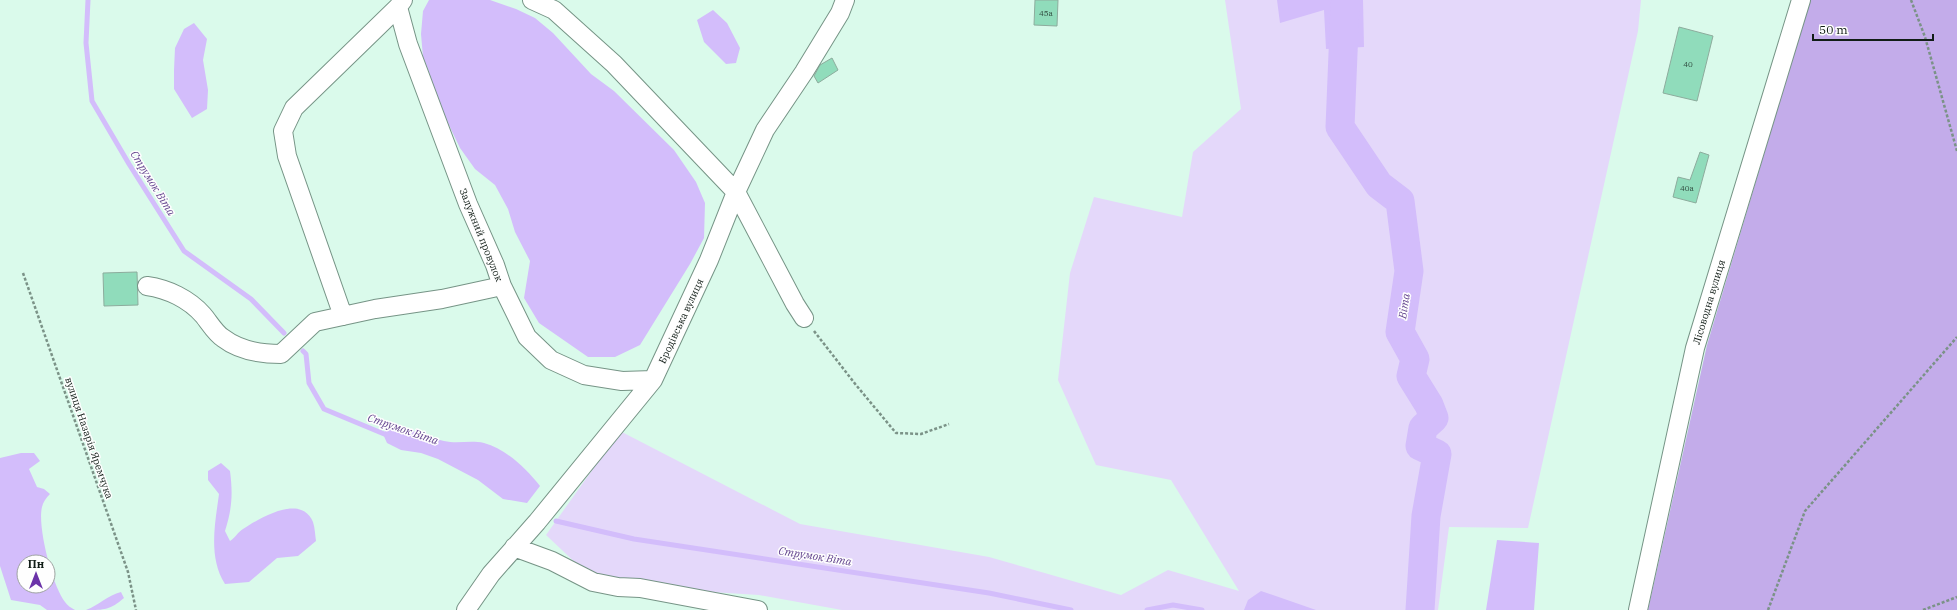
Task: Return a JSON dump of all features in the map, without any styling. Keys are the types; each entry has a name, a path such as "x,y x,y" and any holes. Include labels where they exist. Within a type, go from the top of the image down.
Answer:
{"street":[{"path":"532,0 554,10 614,64 736,192 795,304 804,318"},
{"name":"Бродівська вулиця","path":"466,610 490,574 537,522 653,380 710,260 736,192 765,130 807,66 840,13 846,0"},
{"name":"Лісоводна вулиця","path":"1638,610 1695,348 1801,0"},
{"path":"343,316 287,156 283,131 294,108 401,4"},
{"name":"Залужний провулок","path":"401,4 413,58 468,204 495,264 502,286 527,336 551,360 584,375 622,381 653,380"},
{"path":"147,286 161,288 186,300 202,313 222,338 240,347 261,354 282,354 315,322 442,299 502,286"},
{"path":"514,547 552,561 593,582 640,588 758,610"}],"path":[{"path":"1912,0 1925,37 1957,151"},
{"name":"вулиця Назарія Яремчука","path":"23,272 128,572 136,610"},
{"path":"804,318 856,385 896,433 921,434 949,424"},
{"path":"1768,610 1805,511 1957,337"},
{"path":"1923,610 1957,597"}],"shaded area":[{"path":"1225,0 1641,0 1638,31 1528,528 1449,527 1438,610 842,610 759,595 599,585 546,535 620,431 800,524 989,557 1121,595 1168,570 1239,591 1171,480 1096,465 1058,380 1070,273 1094,197 1182,217 1193,152 1241,109"},
{"path":"1810,0 1957,0 1957,610 1648,610 1707,345"}],"water":[{"path":"429,0 490,0 516,9 535,18 553,33 591,74 614,91 674,150 696,182 705,203 704,238 690,264 640,345 615,357 588,357 539,323 524,298 530,261 515,232 508,209 495,185 475,169 460,148 446,119 435,101 429,72 423,57 421,34 423,11"},
{"path":"1277,0 1363,0 1364,47 1326,49 1324,10 1280,23"},
{"path":"713,10 727,23 740,48 736,63 726,64 704,42 697,20"},
{"path":"194,23 207,39 203,60 208,90 207,109 192,118 174,89 174,70 175,48 184,29"},
{"path":"391,424 444,441 479,442 492,446 508,454 540,486 527,503 503,499 478,480 438,459 421,453 401,450 387,443 383,434"},
{"path":"21,453 34,453 40,461 29,469 37,487 44,489 50,494 43,503 41,516 47,554 16,554 16,594 56,594 56,584 65,602 75,610 47,610 40,605 11,600 0,566 0,458"},
{"path":"221,463 230,471 231,501 225,531 230,541 241,530 269,514 280,510 299,509 307,514 313,522 316,541 298,556 277,558 249,582 225,584 216,563 214,540 219,494 208,480 208,471"},
{"path":"1497,540 1539,543 1534,610 1486,610"},
{"path":"1261,591 1316,610 1244,610 1248,600"},
{"path":"121,592 124,598 115,605 103,609 86,610 112,595"}],"building":[{"path":"1035,0 1058,0 1057,26 1034,25"},
{"path":"1679,27 1713,36 1697,101 1663,93"},
{"path":"832,58 838,70 818,83 814,76 820,65"},
{"path":"1700,152 1709,155 1696,203 1673,197 1678,177 1690,180"},
{"path":"137,272 138,305 104,306 103,273"}],"waterway":[{"name":"Струмок Віта","path":"88,0 86,43 92,101 129,164 184,251 251,299 284,333"},
{"name":"Віта","path":"1347,0 1345,5 1340,127 1379,185 1400,201 1409,271 1400,332 1415,359 1411,376 1429,405 1434,418 1423,428 1420,446 1437,454 1426,516 1420,610"},
{"name":"Струмок Віта","path":"303,351 306,354 309,383 324,409 389,436"},
{"name":"Струмок Віта","path":"556,521 634,539 989,593 1071,610"},
{"name":"Струмок Віта","path":"1147,610 1173,605 1202,610"}]}
